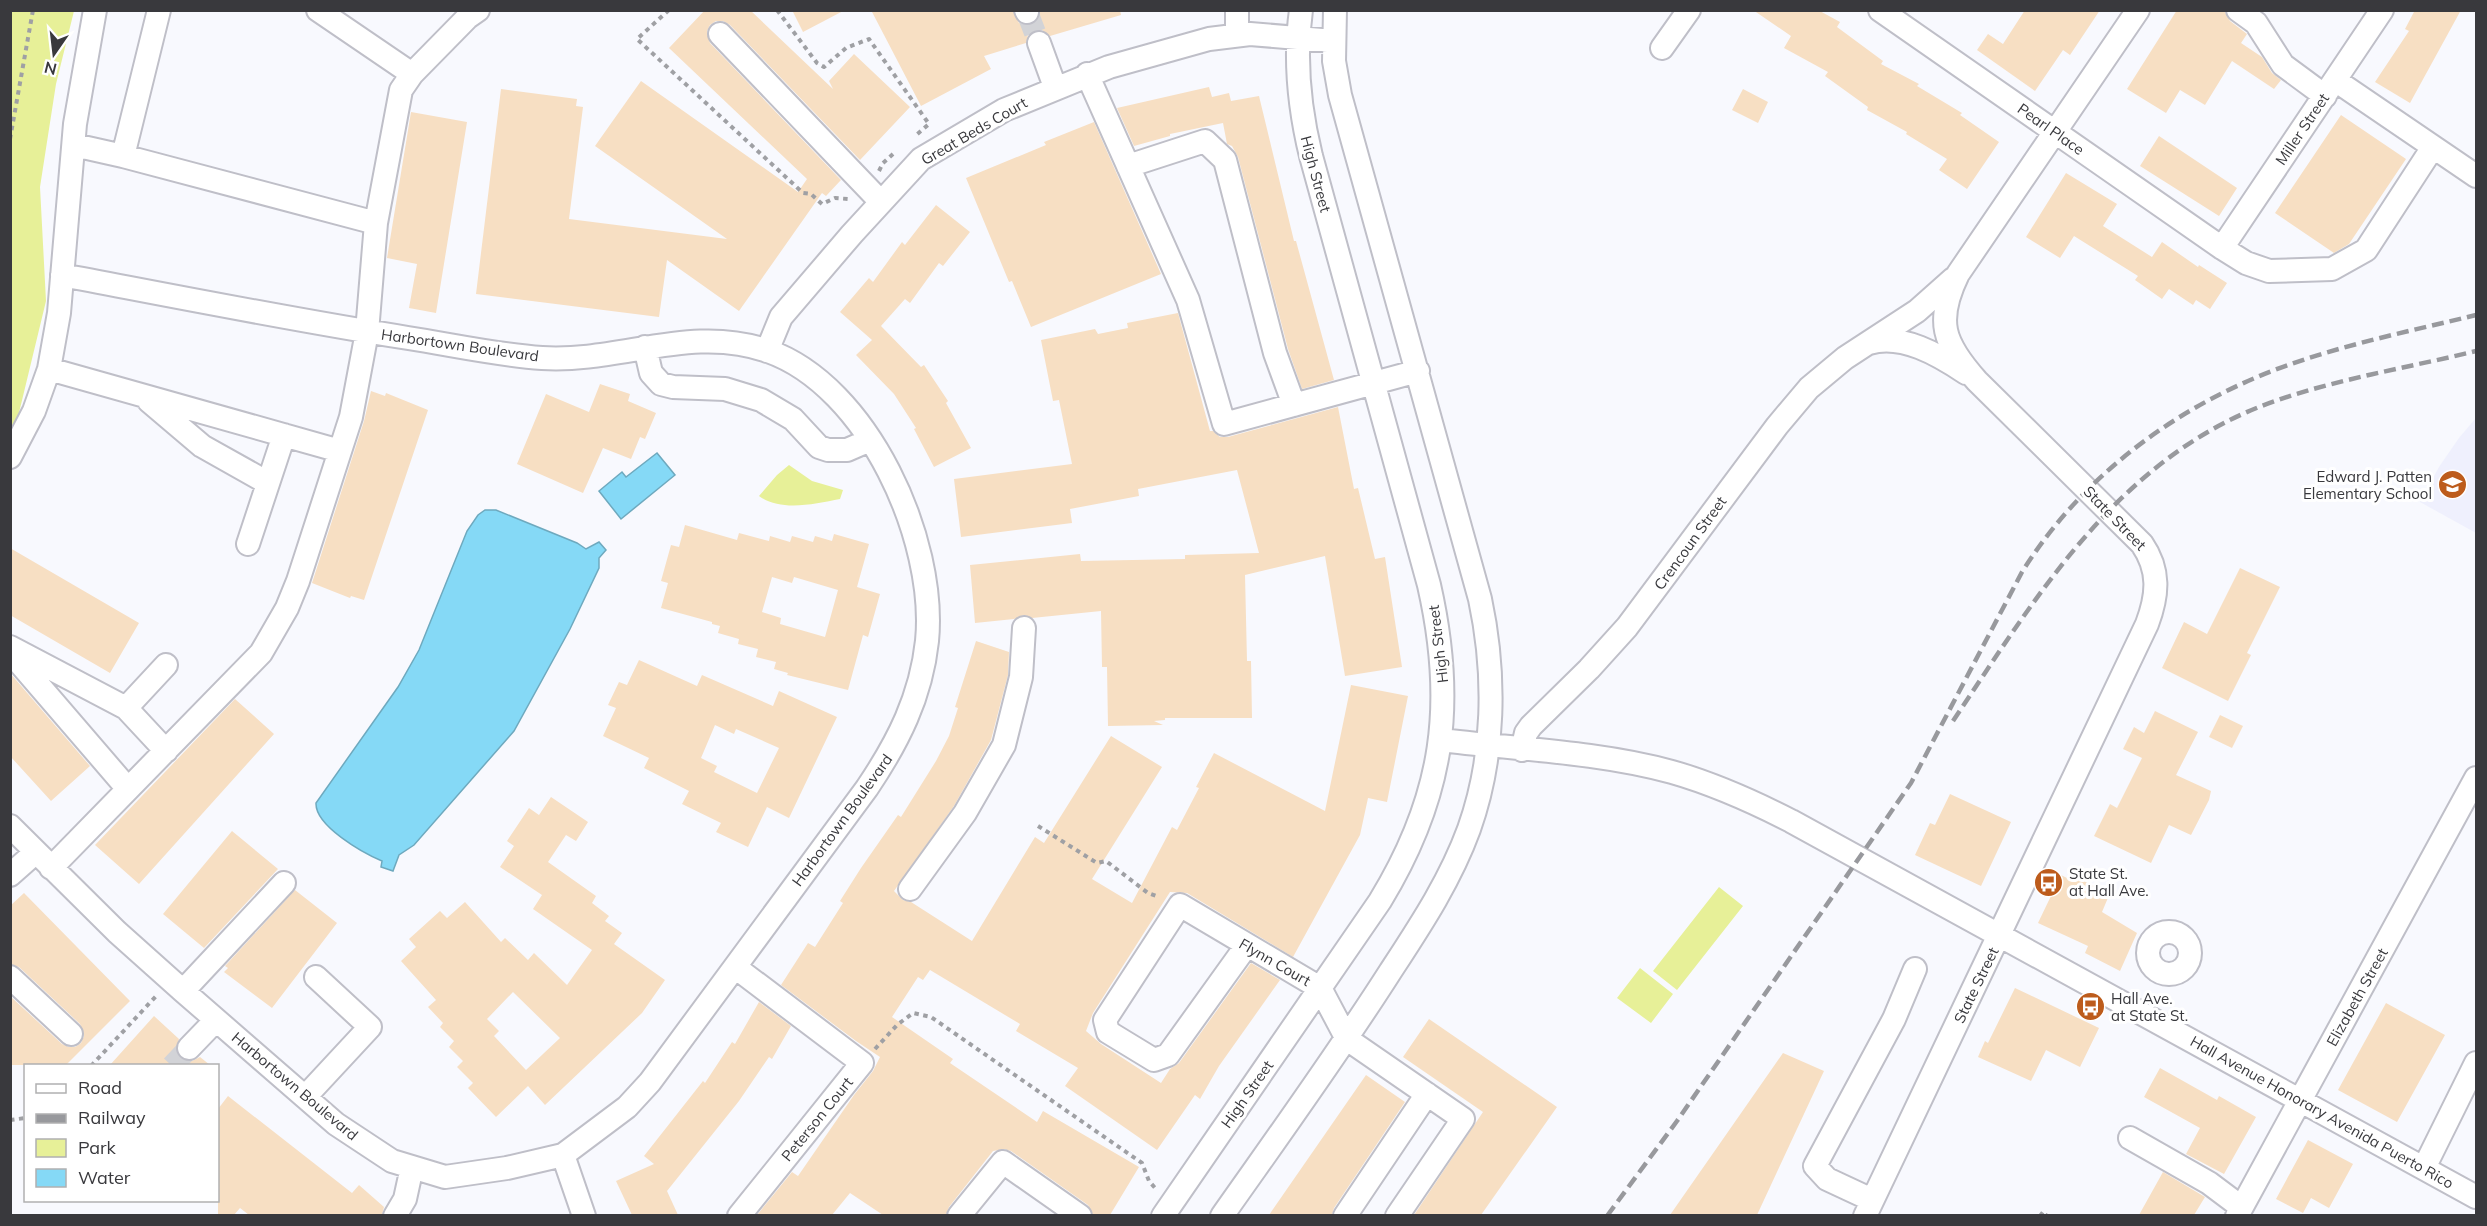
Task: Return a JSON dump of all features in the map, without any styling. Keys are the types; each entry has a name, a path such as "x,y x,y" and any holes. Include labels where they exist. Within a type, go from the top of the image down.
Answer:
{"street":[{"path":"10,457 34,411 49,369 59,314 74,146 95,10"},
{"path":"123,156 159,10"},
{"path":"318,10 412,74"},
{"path":"10,875 44,860 128,789 261,654 276,631 298,581 351,417 367,332 376,223 401,90 412,74 468,16 478,10"},
{"path":"1237,35 1238,10"},
{"name":"High Street","path":"1168,1208 1380,901 1411,846 1430,796 1440,740 1443,669 1435,610 1375,383 1305,135 1298,89 1298,38 1301,10"},
{"path":"1222,1215 1347,1039 1432,907 1454,866 1475,808 1487,746 1491,689 1485,624 1418,371 1340,95 1334,41 1335,10"},
{"path":"1662,48 1689,10"},
{"name":"Pearl Place","path":"1880,10 2222,248 2246,263 2270,271 2332,269 2366,250 2433,147"},
{"name":"State Street","path":"1868,1208 2000,936 2147,624 2156,587 2153,564 2149,554 2133,534 1977,381 1956,357 1945,330 1944,319 1947,298 1958,274 2138,10"},
{"path":"2238,10 2256,23 2283,65 2330,88 2433,147 2476,176"},
{"name":"Miller Street","path":"2222,248 2382,10"},
{"path":"720,34 874,195"},
{"name":"Great Beds Court","path":"767,351 781,317 874,195 921,159 1004,110 1087,74 1156,52 1237,35 1270,35 1334,41"},
{"path":"1039,43 1056,87"},
{"path":"1087,74 1188,300 1224,423 1418,371"},
{"path":"1128,166 1205,141 1225,159 1275,354 1294,405"},
{"path":"74,146 123,156 376,223"},
{"name":"Crencoun Street","path":"1522,750 1526,733 1531,726 1589,669 1627,627 1793,406 1827,372 1917,311 1958,274"},
{"name":"Harbortown Boulevard","path":"10,826 177,986 336,1124 392,1161 445,1177 507,1168 563,1155 627,1107 650,1082 891,752 905,726 920,680 928,631 922,564 907,514 870,440 858,419 828,387 792,361 767,351 733,342 712,340 571,358 502,354 367,332 62,275"},
{"path":"1867,343 1887,340 1907,343 1947,362 1977,381"},
{"path":"645,347 651,373 661,384 674,387 725,389 761,400 793,419 819,447 828,450 847,450 870,440"},
{"path":"49,369 340,451"},
{"path":"144,396 202,446 268,483"},
{"path":"248,544 284,435"},
{"path":"910,889 965,813 1004,745 1021,677 1024,628"},
{"path":"10,650 126,708 166,751"},
{"path":"10,650 128,789"},
{"path":"126,708 166,665"},
{"name":"Hall Avenue Honorary Avenida Puerto Rico","path":"1440,740 1644,766 1712,784 1791,821 2476,1197"},
{"name":"Elizabeth Street","path":"2239,1211 2476,778"},
{"path":"177,986 284,883"},
{"path":"1180,905 1105,1020 1108,1032 1154,1060 1168,1055 1247,945"},
{"name":"Flynn Court","path":"1180,905 1320,988 1347,1039"},
{"name":"Peterson Court","path":"735,967 862,1063 739,1215"},
{"path":"1868,1208 1827,1179 1815,1166 1894,1019 1914,969"},
{"path":"10,977 71,1034"},
{"path":"305,1097 370,1027 315,977"},
{"path":"189,1048 216,1020"},
{"path":"1347,1039 1463,1119 1397,1215"},
{"path":"2424,1168 2476,1063"},
{"path":"1345,1215 1427,1094"},
{"path":"2130,1138 2209,1182 2239,1211"},
{"path":"563,1155 582,1215"},
{"path":"959,1215 1003,1162 1053,1208 1080,1215"},
{"path":"395,1215 405,1199 412,1167"}],"path":[{"path":"10,139 33,10"},
{"path":"669,10 637,39 803,193 812,194 822,204 835,198 854,199 874,195 878,174 883,163 901,148"},
{"path":"777,10 817,63 824,67 846,48 868,39 929,124 910,140"},
{"path":"1038,826 1097,863 1106,861 1148,893 1180,905"},
{"path":"92,1064 177,986"},
{"path":"862,1063 897,1025 913,1013 931,1017 1142,1162 1149,1181 1168,1208"}],"shaded area":[{"name":"Edward J. Patten Elementary School","path":"2476,418 2476,533 2420,502 2439,467"}],"green space":[{"path":"11,11 74,11 56,84 40,187 46,301 17,421 11,432"},
{"path":"789,465 812,481 843,490 840,499 787,505 777,504 759,496"},
{"path":"1719,887 1743,906 1677,990 1653,971"},
{"path":"1640,968 1673,994 1651,1023 1617,998"}],"water":[{"path":"657,453 675,475 621,519 599,491 622,472 626,477"},
{"path":"485,510 496,510 577,543 586,549 599,542 606,550 599,558 599,568 570,629 514,731 414,845 399,855 393,871 381,867 382,861 364,852 331,829 323,821 316,803 398,687 419,650 467,531 478,515"}],"building":[{"path":"705,10 750,10 833,89 829,81 854,54 910,107 860,160 730,25 723,21 716,21 707,31 710,43 841,180 826,196 822,193 739,311 667,260 659,317 476,294 501,89 577,99 576,106 583,107 569,219 727,239 595,146 641,81 798,192 807,179 669,48"},
{"path":"792,10 845,10 803,32"},
{"path":"871,10 1013,10 1019,23 1027,25 1038,20 1040,10 1120,10 1121,15 1050,36 1042,30 1034,31 1028,35 1026,43 984,56 991,69 921,106"},
{"path":"1753,10 1818,10 1840,22 1837,27 1883,61 1881,64 1919,84 1917,86 1962,113 1960,115 1999,142 1967,189 1939,170 1947,159 1906,134 1907,132 1867,110 1868,107 1825,76 1828,72 1784,48 1791,36"},
{"path":"2025,10 2100,10 2070,55 2063,50 2035,91 1977,50 1988,34 2003,44"},
{"path":"2177,10 2225,12 2230,21 2247,34 2241,43 2262,57 2272,73 2281,80 2274,89 2232,61 2205,105 2180,90 2166,113 2127,89"},
{"path":"2415,10 2461,10 2410,103 2375,82 2409,31 2405,29"},
{"path":"1209,87 1212,97 1229,93 1231,101 1259,96 1294,241 1296,241 1334,380 1302,389 1288,349 1238,157 1232,146 1227,144 1223,123 1170,134 1170,136 1134,146 1117,108"},
{"path":"1743,89 1768,102 1758,123 1732,110"},
{"path":"411,112 467,122 436,313 409,308 417,264 387,258"},
{"path":"2341,115 2406,159 2349,244 2334,253 2275,213"},
{"path":"1094,122 1161,274 1031,327 1012,281 1009,282 966,178 1046,145 1044,142"},
{"path":"2159,136 2237,188 2219,216 2140,166"},
{"path":"2066,173 2117,204 2103,226 2152,257 2162,242 2198,267 2199,265 2227,283 2210,309 2196,300 2193,305 2169,289 2162,299 2135,280 2138,276 2074,236 2060,258 2026,237"},
{"path":"936,205 970,232 943,266 939,263 910,303 905,299 881,326 921,367 924,365 948,401 946,403 971,448 934,467 914,429 916,428 894,394 856,355 872,340 840,312 869,278 873,282 902,242 905,245"},
{"path":"1178,313 1210,431 1220,437 1228,437 1338,407 1354,489 1358,488 1375,559 1385,557 1402,667 1345,676 1325,556 1245,575 1247,661 1251,661 1252,718 1165,718 1165,720 1154,721 1163,725 1108,726 1107,667 1102,667 1101,611 1032,618 1024,615 1014,619 975,623 970,565 1080,554 1081,561 1185,559 1185,555 1259,553 1237,470 1138,489 1139,496 1070,509 1072,523 961,537 954,479 1072,464 1059,400 1053,401 1041,340 1095,329 1098,334 1128,328 1127,323"},
{"path":"600,384 630,394 628,401 656,413 645,439 640,437 631,459 603,448 583,493 517,464 546,394 589,412"},
{"path":"371,391 385,396 386,393 428,410 364,600 351,596 350,598 312,583 364,421"},
{"path":"685,525 737,540 739,533 769,541 770,536 790,542 792,536 813,542 815,536 832,541 834,534 869,544 857,587 880,594 868,637 863,635 848,690 787,675 788,673 774,669 776,662 756,657 758,649 738,644 739,639 718,633 720,626 661,608 668,583 661,581 671,545 679,547","holes":["772,577 792,583 794,577 838,590 825,637 780,624 781,618 762,612"]},
{"path":"10,548 139,623 110,673 10,615"},
{"path":"2240,568 2280,587 2247,653 2251,655 2228,701 2162,668 2184,622 2207,634"},
{"path":"976,641 1009,652 1008,675 991,740 954,806 894,891 903,900 911,902 972,941 1035,837 1044,843 1111,736 1162,767 1092,879 1132,903 1172,827 1177,830 1214,753 1325,811 1351,685 1408,696 1387,802 1368,798 1360,835 1293,957 1187,893 1170,892 1093,1013 1086,1031 1101,1044 1161,1083 1170,1069 1179,1063 1251,963 1280,980 1219,1066 1200,1099 1195,1095 1157,1150 1065,1086 1078,1068 1016,1031 1020,1024 930,970 923,980 918,977 892,1017 953,1059 950,1063 1037,1122 1043,1111 1139,1167 1110,1215 1093,1215 1088,1205 1011,1151 1004,1149 993,1151 949,1207 946,1215 883,1215 850,1193 832,1215 757,1215 792,1172 798,1176 873,1071 880,1057 781,985 808,943 815,947 843,903 840,901 861,868 898,815 901,817 936,761 949,736 958,708 955,707"},
{"path":"639,660 697,686 702,675 773,706 779,691 837,717 789,818 767,807 748,847 716,832 721,823 682,804 689,791 644,768 649,758 603,736 616,708 608,705 619,682 627,685","holes":["715,725 734,734 736,729 779,748 757,793 714,772 717,766 701,758"]},
{"path":"10,673 90,766 51,801 10,756"},
{"path":"235,699 274,734 139,884 95,845"},
{"path":"2155,711 2198,732 2176,775 2211,791 2209,800 2191,835 2169,825 2151,863 2094,836 2110,804 2117,808 2142,758 2123,749 2134,727 2144,733"},
{"path":"2220,715 2243,726 2232,748 2209,737"},
{"path":"1950,794 2011,822 1981,886 1915,855 1930,823 1935,825"},
{"path":"551,797 588,822 576,841 566,835 548,862 596,896 592,903 609,916 605,921 622,933 614,944 665,980 642,1013 545,1105 528,1086 496,1117 468,1088 473,1083 457,1067 463,1061 449,1047 454,1041 440,1027 443,1023 428,1007 436,1000 401,961 416,947 409,939 440,911 447,918 465,902 501,942 505,938 528,960 534,953 567,985 592,950 533,909 542,895 500,867 514,846 507,841 529,808 539,815","holes":["513,992 560,1038 526,1070 494,1036 499,1031 487,1019"]},
{"path":"232,831 278,869 204,948 163,914"},
{"path":"2061,875 2075,882 2077,878 2110,893 2102,912 2137,933 2120,971 2085,953 2088,946 2038,923"},
{"path":"295,890 337,923 272,1008 224,972 228,968 225,966"},
{"path":"24,893 130,1001 67,1064 10,1065 10,996 62,1044 75,1047 81,1043 84,1036 80,1024 19,967 10,964 10,906"},
{"path":"2015,988 2099,1028 2080,1067 2046,1050 2031,1081 1978,1057 1985,1041 1988,1043"},
{"path":"759,1002 791,1026 772,1059 769,1057 739,1101 667,1191 678,1215 632,1215 616,1181 654,1164 644,1156 703,1081 705,1083 732,1042 735,1044"},
{"path":"2386,1003 2445,1035 2397,1122 2338,1090"},
{"path":"154,1016 179,1039 176,1051 180,1058 192,1061 200,1057 209,1064 111,1064"},
{"path":"1429,1019 1557,1107 1481,1215 1414,1215 1483,1112 1403,1057"},
{"path":"1783,1053 1824,1071 1757,1215 1670,1215"},
{"path":"2160,1068 2217,1100 2219,1096 2256,1117 2224,1174 2186,1154 2200,1128 2144,1097"},
{"path":"1366,1075 1405,1102 1334,1208 1332,1215 1269,1215"},
{"path":"228,1096 352,1193 359,1185 384,1207 382,1215 249,1215 240,1208 234,1215 218,1215 219,1108"},
{"path":"2308,1140 2353,1164 2329,1208 2311,1198 2303,1213 2276,1199"},
{"path":"2163,1172 2205,1197 2194,1215 2139,1215"}],"tunnel":[{"path":"1027,12 1039,43"},
{"path":"174,1064 189,1048"}],"railway":[{"path":"1607,1216 1677,1121 1911,783 2022,572 2047,536 2075,503 2139,445 2174,420 2251,380 2291,364 2337,350 2476,315"},
{"path":"1953,721 2053,576 2090,532 2130,491 2174,454 2223,424 2278,400 2352,379 2476,351"}],"place":[{"name":"Edward J. Patten Elementary School","path":"2453,485"},
{"name":"State St. at Hall Ave.","path":"2048,882"},
{"name":"Hall Ave. at State St.","path":"2090,1007"}]}
